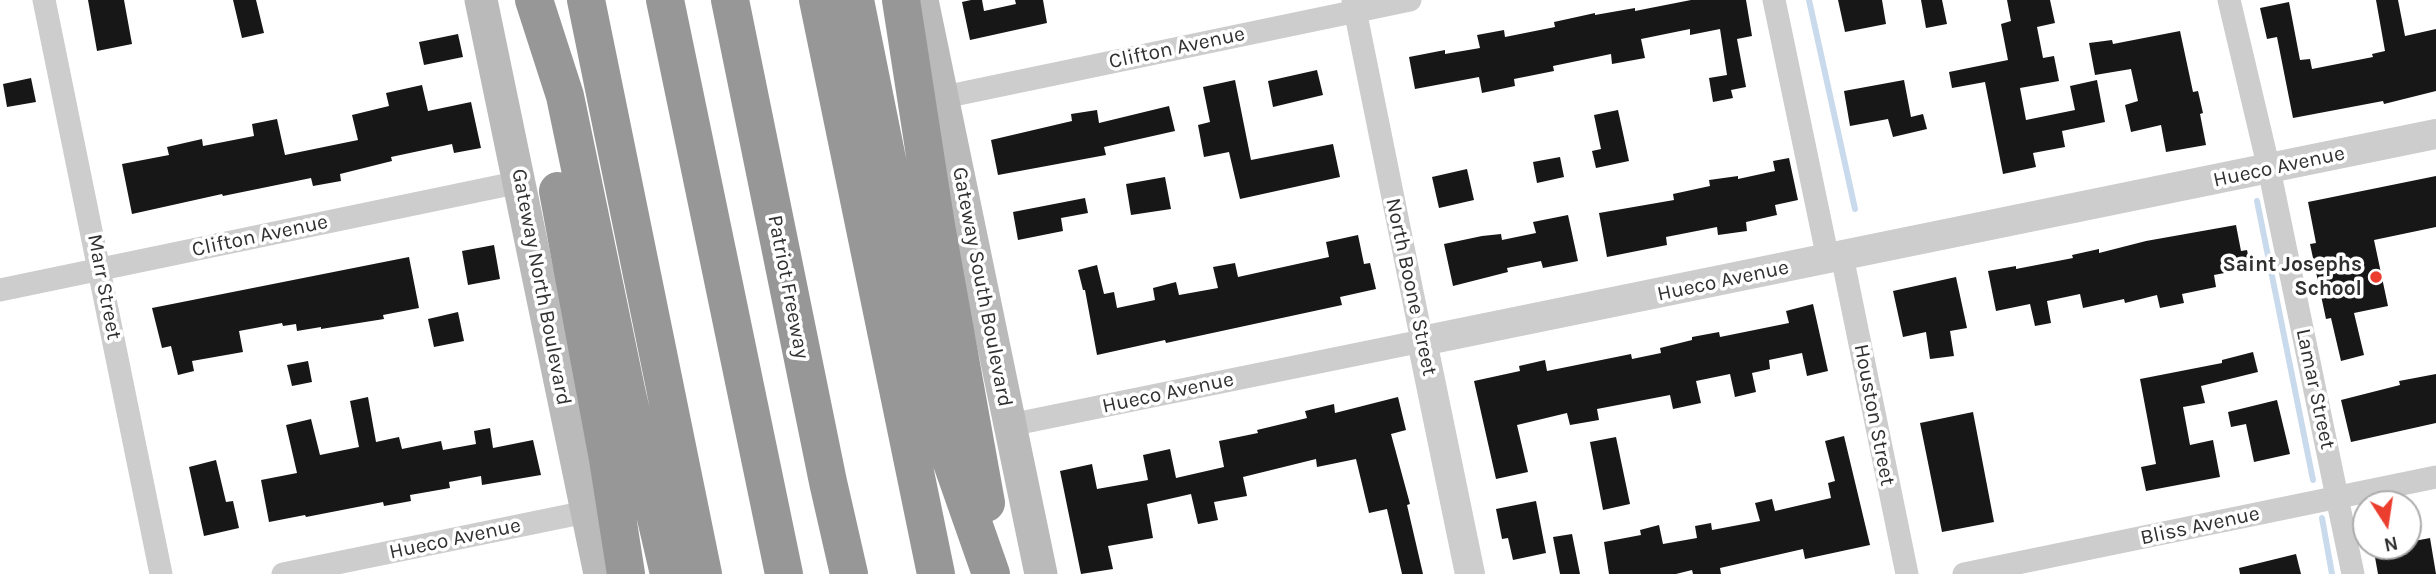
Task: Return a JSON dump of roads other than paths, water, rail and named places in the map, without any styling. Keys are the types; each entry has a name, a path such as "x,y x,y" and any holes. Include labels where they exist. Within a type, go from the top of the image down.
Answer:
{"highway":[{"path":"520,0 603,432 626,574"},
{"path":"534,0 565,96 627,394 669,574"},
{"path":"586,0 703,574"},
{"path":"665,0 784,574"},
{"name":"Patriot Freeway","path":"730,0 825,469 849,574"},
{"path":"818,0 936,574"},
{"path":"855,0 929,368 952,463 991,574"},
{"path":"901,0 936,226 999,574"}],"main road":[{"name":"Gateway North Boulevard","path":"481,0 600,574"},
{"name":"Gateway South Boulevard","path":"922,0 1041,574"}],"street":[{"name":"Marr Street","path":"44,0 161,574"},
{"name":"Clifton Avenue","path":"944,97 1354,6 1410,0"},
{"name":"Houston Street","path":"1774,0 1907,574"},
{"name":"Lamar Street","path":"2229,0 2269,169 2353,574"},
{"name":"North Boone Street","path":"1354,6 1470,574"},
{"name":"Hueco Avenue","path":"1010,425 2436,134"},
{"name":"Clifton Avenue","path":"0,290 520,182"},
{"name":"Bliss Avenue","path":"1964,574 2436,477"},
{"name":"Hueco Avenue","path":"283,574 586,512"}],"waterway":[{"path":"1809,0 1855,209"},
{"path":"2257,201 2313,480"},
{"path":"2322,518 2332,574"}],"place":[{"name":"Saint Josephs School","path":"2376,277"}]}
